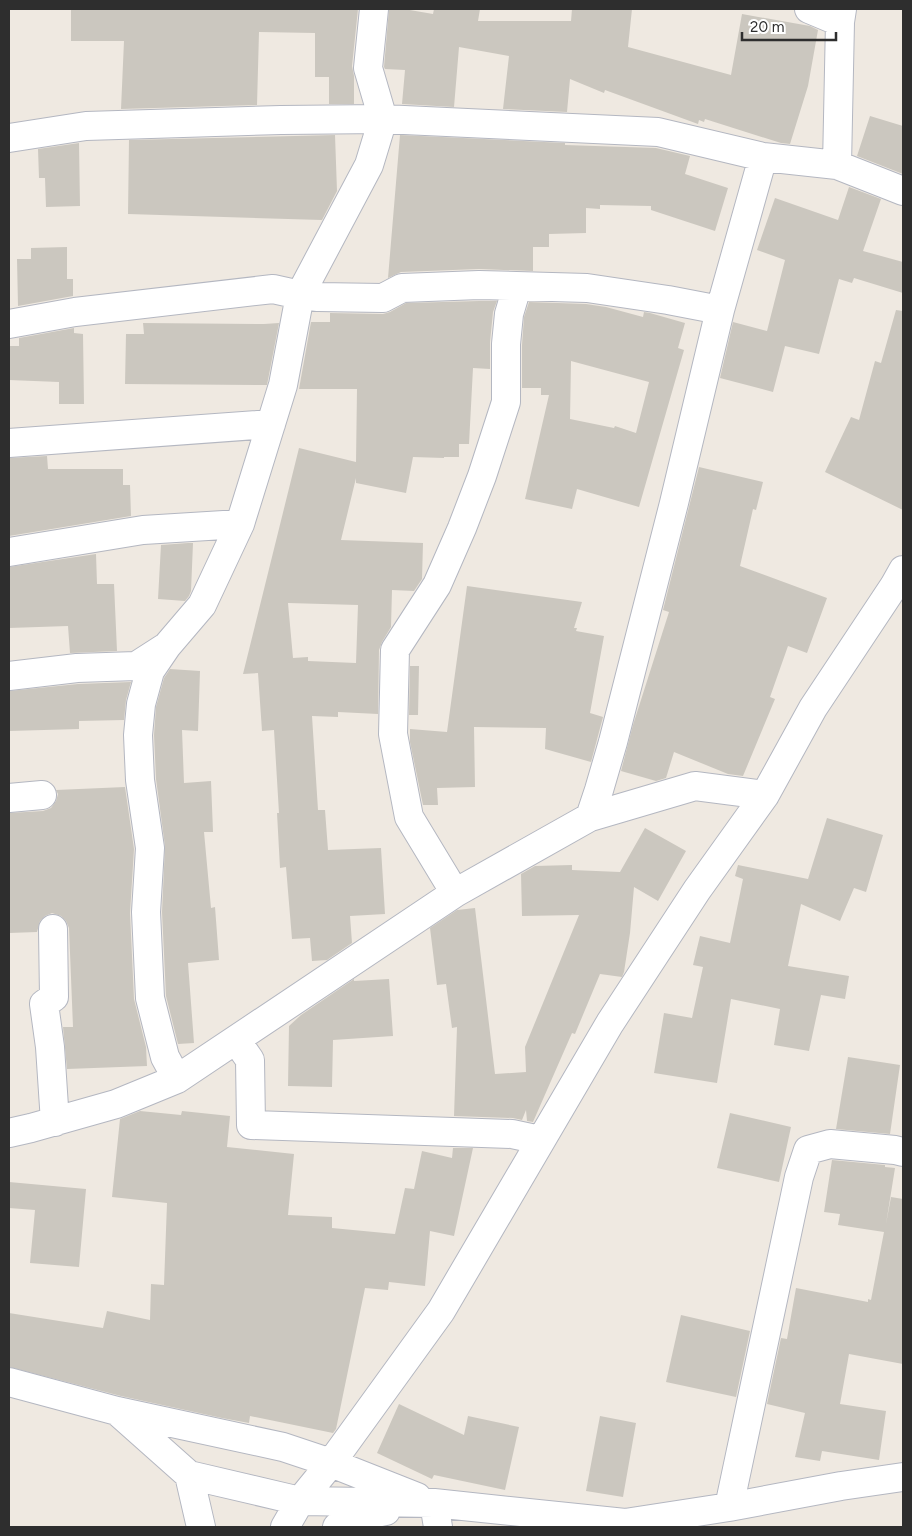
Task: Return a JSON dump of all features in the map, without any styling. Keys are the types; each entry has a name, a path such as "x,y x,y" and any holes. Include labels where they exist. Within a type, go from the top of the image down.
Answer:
{"street":[{"path":"177,1079 165,1057 150,998 146,912 150,848 140,780 138,735 141,704 150,671 167,646 202,605 240,524 283,385 300,295 369,165 383,119 368,68 374,9"},
{"path":"809,9 841,16 837,165"},
{"path":"9,138 86,126 383,119 658,132 763,157 837,165 903,191"},
{"path":"590,817 615,732 674,503 720,310 763,157"},
{"path":"9,324 75,312 272,289 300,295 383,298 402,288 479,285 587,288 720,310"},
{"path":"455,893 409,817 393,734 395,650 438,585 482,476 506,402 506,344 509,314 517,287"},
{"path":"9,443 272,424"},
{"path":"9,552 144,530 240,524"},
{"path":"285,1527 300,1501 331,1463 441,1311 610,1024 697,890 765,795 813,708 900,581"},
{"path":"9,676 77,668 136,666 167,646"},
{"path":"9,1133 116,1104 177,1079 455,893 590,817 695,786 765,795"},
{"path":"9,798 42,795"},
{"path":"54,929 54,997 44,1004 50,1047 55,1122"},
{"path":"236,1040 250,1060 251,1126 512,1134 540,1140"},
{"path":"729,1507 799,1177 808,1150 830,1144 903,1152"},
{"path":"9,1382 117,1411 283,1447 331,1463 436,1515"},
{"path":"117,1411 189,1475 300,1501 436,1515"},
{"path":"189,1475 202,1527"},
{"path":"337,1527 346,1522 374,1514 625,1523 903,1477"}],"building":[{"path":"71,9 358,9 352,66 354,104 329,104 329,77 315,77 315,33 259,32 257,105 121,109 124,41 71,41"},
{"path":"389,9 404,9 433,14 434,9 480,9 478,21 571,21 572,9 632,9 628,47 731,75 742,14 810,26 818,30 808,86 790,144 781,143 705,119 704,122 699,120 698,124 605,90 604,93 570,79 567,112 503,109 509,56 459,47 454,107 402,104 405,70 385,69 384,67"},
{"path":"870,116 903,126 903,174 857,156"},
{"path":"335,135 337,191 322,220 128,214 129,140"},
{"path":"400,135 565,143 565,145 656,148 690,156 685,174 728,188 715,231 651,210 651,206 600,205 600,209 586,208 586,233 549,234 549,247 533,247 533,271 479,269 401,272 388,278"},
{"path":"79,143 80,206 46,207 45,178 39,178 38,149"},
{"path":"849,187 881,199 863,251 903,262 903,293 854,278 852,283 839,279 819,354 785,346 773,392 720,378 733,322 767,331 785,260 757,250 775,198 838,220"},
{"path":"67,247 67,279 73,279 73,296 18,306 17,259 31,259 31,248"},
{"path":"497,301 493,312 490,369 473,368 469,444 459,444 459,457 413,457 406,493 356,483 356,478 341,540 423,543 422,579 414,591 392,590 391,627 379,650 378,714 338,712 338,717 312,716 318,810 325,810 328,850 381,848 385,914 350,916 352,943 327,960 312,961 310,938 292,939 286,867 280,868 274,730 262,731 258,673 243,674 299,448 356,462 357,389 299,389 311,322 330,322 330,313 383,314 406,303","holes":["288,603 358,605 356,663 308,661 308,657 293,658"]},
{"path":"529,302 586,304 606,307 643,317 644,312 650,313 685,323 678,348 684,350 639,507 577,489 572,509 525,499 549,395 541,395 541,388 522,388 524,317","holes":["571,361 649,382 636,433 615,426 614,428 570,419"]},
{"path":"896,310 903,311 903,510 825,472 851,417 859,420 875,361 881,363"},
{"path":"143,323 279,323 267,385 125,384 126,334 144,334"},
{"path":"74,328 74,333 83,334 84,404 59,404 59,382 9,380 9,346 19,346 19,338"},
{"path":"47,456 48,469 123,469 123,485 130,485 131,516 9,536 9,458"},
{"path":"699,467 763,482 756,510 753,509 740,566 827,598 807,653 788,646 770,697 775,699 743,776 728,774 674,752 666,778 656,781 621,771 633,725 669,612 663,610"},
{"path":"193,543 191,591 189,596 185,601 158,599 161,545"},
{"path":"96,554 97,584 114,584 117,651 70,653 68,626 9,628 9,567"},
{"path":"467,586 582,602 574,628 577,628 576,631 604,636 590,713 603,717 591,762 545,749 546,728 474,727 475,787 437,788 438,805 423,805 410,742 410,729 447,732"},
{"path":"410,666 419,666 418,715 409,715"},
{"path":"170,669 200,671 198,731 182,730 184,783 211,781 213,832 204,832 211,908 215,907 219,960 188,963 194,1043 178,1044 166,996 162,912 165,846 156,779 154,735 156,707 164,678"},
{"path":"131,682 126,700 124,720 79,721 79,729 9,731 9,691 78,684"},
{"path":"125,787 134,849 130,913 134,999 146,1047 147,1066 67,1069 63,1027 73,1027 69,928 61,916 52,913 40,921 37,932 9,933 9,813 43,811 51,808 58,794 56,790"},
{"path":"827,818 883,835 866,892 854,888 840,921 801,904 788,966 849,976 845,999 821,995 809,1051 774,1045 780,1009 731,999 717,1083 654,1073 664,1013 692,1018 703,967 693,965 700,936 730,943 743,879 735,876 738,865 808,879"},
{"path":"645,828 686,851 658,901 634,887 630,933 622,977 600,974 575,1034 572,1033 533,1122 527,1121 526,1110 522,1120 454,1116 457,1027 452,1028 446,984 437,985 430,928 457,910 475,908 495,1074 526,1072 525,1047 579,915 522,916 521,874 535,866 572,865 572,870 620,872"},
{"path":"354,979 354,981 389,979 393,1036 333,1040 332,1087 288,1086 289,1026 301,1015"},
{"path":"848,1057 900,1065 890,1134 836,1129"},
{"path":"140,1111 181,1115 182,1111 230,1116 227,1147 294,1154 288,1215 332,1217 332,1228 395,1234 405,1188 414,1189 422,1151 452,1158 453,1148 473,1148 454,1236 430,1231 425,1286 389,1282 388,1290 365,1288 336,1429 333,1433 250,1416 249,1423 222,1418 121,1396 9,1367 9,1313 103,1328 107,1311 150,1320 151,1284 164,1285 167,1203 112,1197 120,1119"},
{"path":"730,1113 791,1127 779,1182 717,1168"},
{"path":"832,1160 885,1165 885,1167 895,1168 886,1224 891,1197 903,1199 903,1364 849,1354 840,1404 886,1411 879,1460 822,1451 820,1461 795,1457 805,1413 767,1404 781,1338 787,1339 796,1288 868,1302 868,1299 871,1300 884,1232 838,1225 840,1214 824,1212"},
{"path":"9,1182 86,1189 79,1267 30,1263 35,1210 9,1208"},
{"path":"681,1315 750,1331 736,1397 666,1382"},
{"path":"399,1404 464,1435 468,1416 519,1427 505,1490 434,1475 432,1479 377,1453"},
{"path":"600,1416 636,1423 623,1497 586,1491"}]}
